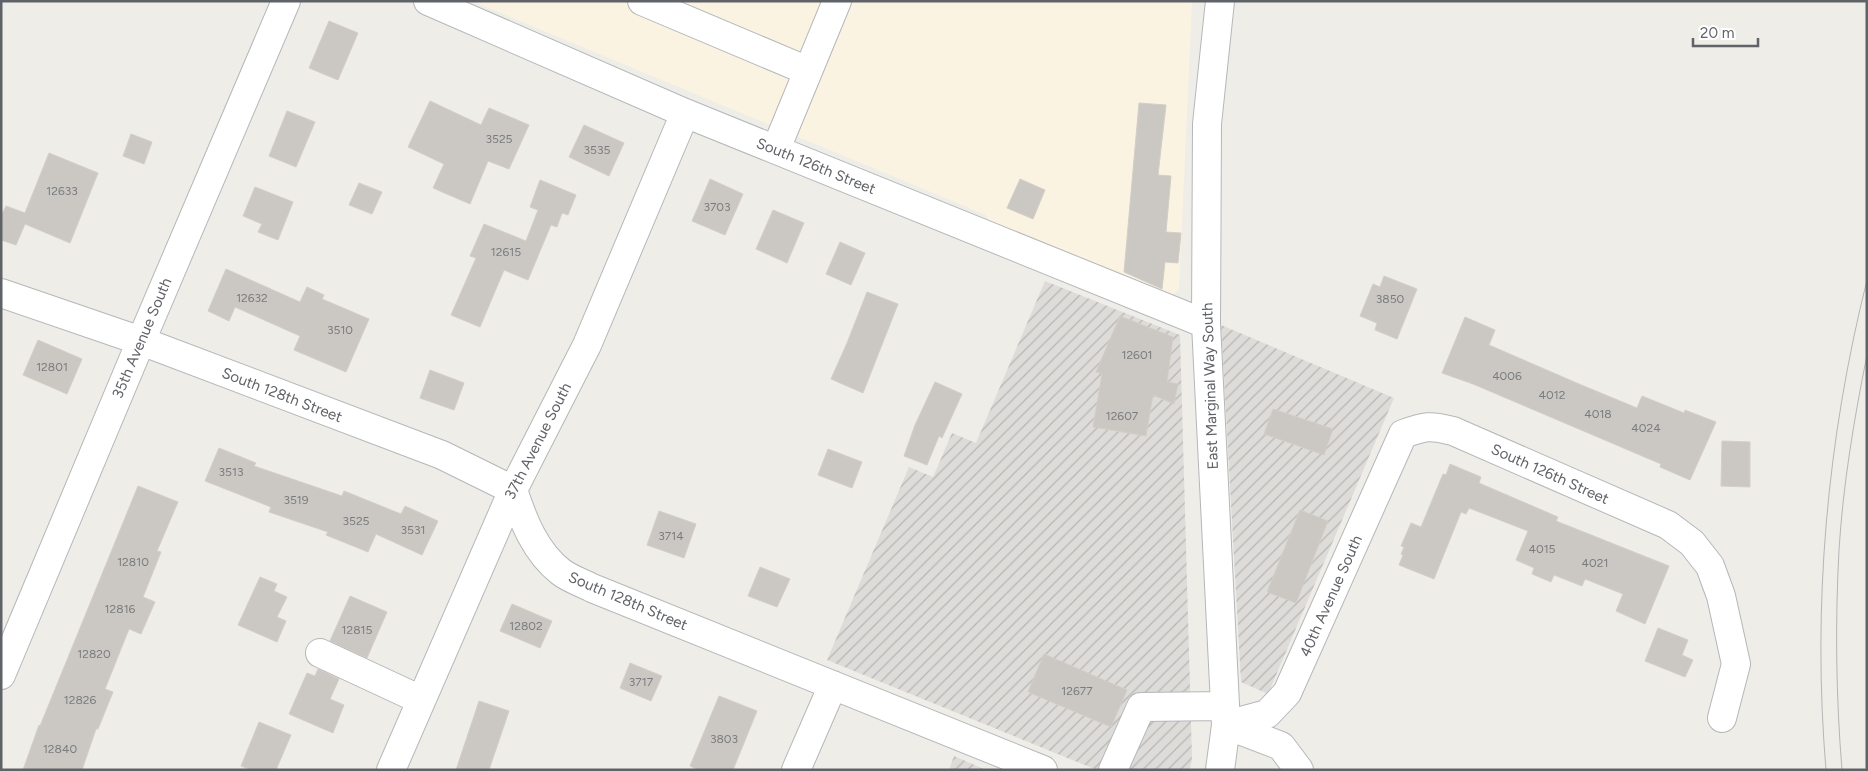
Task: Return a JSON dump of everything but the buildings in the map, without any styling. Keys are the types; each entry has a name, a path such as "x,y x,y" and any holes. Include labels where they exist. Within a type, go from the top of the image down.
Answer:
{"street":[{"name":"35th Avenue South","path":"1,675 140,341 286,1"},
{"name":"South 126th Street","path":"428,1 776,150 1206,324"},
{"path":"642,1 808,71"},
{"path":"776,150 837,1"},
{"name":"East Marginal Way South","path":"1213,3 1207,124 1206,324 1226,716 1220,770"},
{"name":"37th Avenue South","path":"391,770 513,490 587,344 685,112"},
{"name":"South 128th Street","path":"1,293 140,341 442,455 513,490 527,528 540,550 561,572 592,588 833,685 998,761 1043,770"},
{"name":"South 126th Street","path":"1403,434 1433,425 1453,431 1668,526 1692,543 1710,566 1722,596 1736,664 1722,718"},
{"name":"40th Avenue South","path":"1226,716 1267,714 1287,693 1403,434"},
{"path":"320,653 422,700"},
{"path":"796,770 833,685"},
{"path":"1113,770 1141,707 1226,716 1281,746 1299,770"}],"shaded area":[{"path":"472,1 1192,1 1179,290 1171,295 1163,295 991,225 986,215"},
{"path":"1045,281 1180,335 1192,758 1190,770 1097,770 827,660 909,467 933,477 952,433 976,443"},
{"path":"1221,325 1394,398 1268,694 1241,682"},
{"path":"954,756 986,770 949,770"}],"tram line":[{"path":"1826,770 1821,647 1826,523 1842,401 1853,340 1867,280"},
{"path":"1842,770 1837,660 1839,550 1850,452 1867,355"}]}
